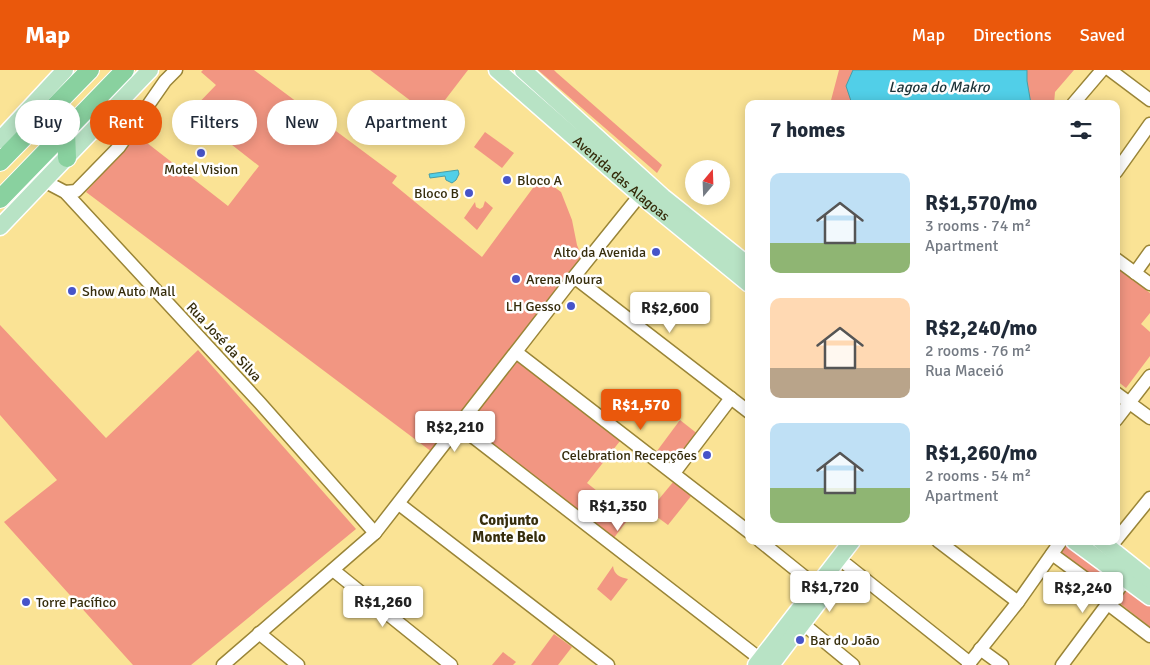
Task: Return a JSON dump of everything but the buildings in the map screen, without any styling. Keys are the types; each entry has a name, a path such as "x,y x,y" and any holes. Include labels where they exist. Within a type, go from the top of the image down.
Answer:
{"highway":[{"path":"0,162 90,70"},
{"path":"80,117 125,70"},
{"path":"0,199 52,145"},
{"path":"67,145 68,158"}],"main road":[{"path":"0,140 66,70"},
{"path":"0,227 68,158 150,70"},
{"name":"Avenida das Alagoas","path":"497,70 640,195 659,202 745,263"},
{"name":"Avenida das Alagoas","path":"523,70 659,202 745,280"},
{"path":"764,664 816,586 849,545"},
{"path":"764,664 802,623 862,545"},
{"path":"1079,545 1150,597"},
{"path":"1113,545 1150,580"}],"street":[{"path":"65,192 76,191 119,147 165,82 176,70"},
{"path":"1076,100 1102,70"},
{"path":"1110,70 1150,100"},
{"path":"1120,166 1150,124"},
{"name":"Rua José da Silva","path":"44,181 65,192 260,403 375,533"},
{"path":"223,665 375,533 640,195"},
{"path":"1134,273 1150,252"},
{"path":"1120,263 1150,284"},
{"path":"574,277 745,409"},
{"path":"516,352 745,529"},
{"path":"1120,415 1150,376"},
{"path":"1120,396 1150,418"},
{"path":"674,473 731,398"},
{"path":"459,426 764,664"},
{"path":"1120,533 1150,498"},
{"path":"399,504 608,665"},
{"path":"765,545 816,586"},
{"path":"943,545 1018,602"},
{"path":"847,565 969,664 1018,602 1058,545"},
{"path":"1052,554 1150,636"},
{"path":"333,570 451,665"},
{"path":"1062,665 1126,579"},
{"path":"802,623 853,665"},
{"path":"259,633 298,665"},
{"path":"980,649 1002,665"}],"shaded area":[{"path":"203,70 254,70 294,100 267,100 267,145 337,145 337,132 347,139 347,145 355,145 397,176 392,183 482,257 541,177 561,192 572,220 577,245 582,257 432,452 86,192 128,145 150,145 228,206 259,166 232,145 257,145 257,100 202,100 216,85 201,72"},
{"path":"370,70 468,70 445,100 410,100"},
{"path":"538,70 554,70 662,165 657,173"},
{"name":"Lagoa do Makro","path":"839,70 1074,70 1055,92 1054,100 831,100"},
{"path":"485,132 514,153 502,168 474,147"},
{"path":"485,201 493,208 477,230 464,218 475,202 476,207 480,209"},
{"path":"1120,270 1150,293 1150,313 1141,324 1150,332 1150,356 1126,388 1120,383"},
{"path":"0,325 106,438 198,350 356,529 191,665 133,665 4,522 57,480 0,415"},
{"path":"517,361 620,441 587,483 630,517 613,539 466,425"},
{"path":"680,420 699,435 676,465 657,451"},
{"path":"674,481 692,495 668,525 649,511"},
{"path":"1064,545 1069,545 1118,583 1110,593 1058,553"},
{"path":"613,566 618,575 628,579 611,601 597,589"},
{"path":"1128,586 1150,604 1150,627 1122,605 1118,598"},
{"path":"554,634 572,647 558,665 531,665"},
{"path":"503,652 516,662 513,665 492,665"}],"water":[{"name":"Lagoa do Makro","path":"853,70 1027,70 1030,100 851,100 846,86"},
{"path":"458,170 459,174 452,183 446,180 445,176 430,178 429,174"}],"place":[{"name":"Motel Vision","path":"201,153"},
{"name":"Bloco A","path":"507,180"},
{"name":"Bloco B","path":"469,193"},
{"name":"Alto da Avenida","path":"656,252"},
{"name":"Arena Moura","path":"516,279"},
{"name":"Show Auto Mall","path":"72,291"},
{"name":"LH Gesso","path":"571,306"},
{"name":"Celebration Recepções","path":"707,455"},
{"name":"Torre Pacífico","path":"26,602"},
{"name":"Bar do João","path":"800,640"}],"district":[{"name":"Conjunto Monte Belo","path":"509,528"}]}
